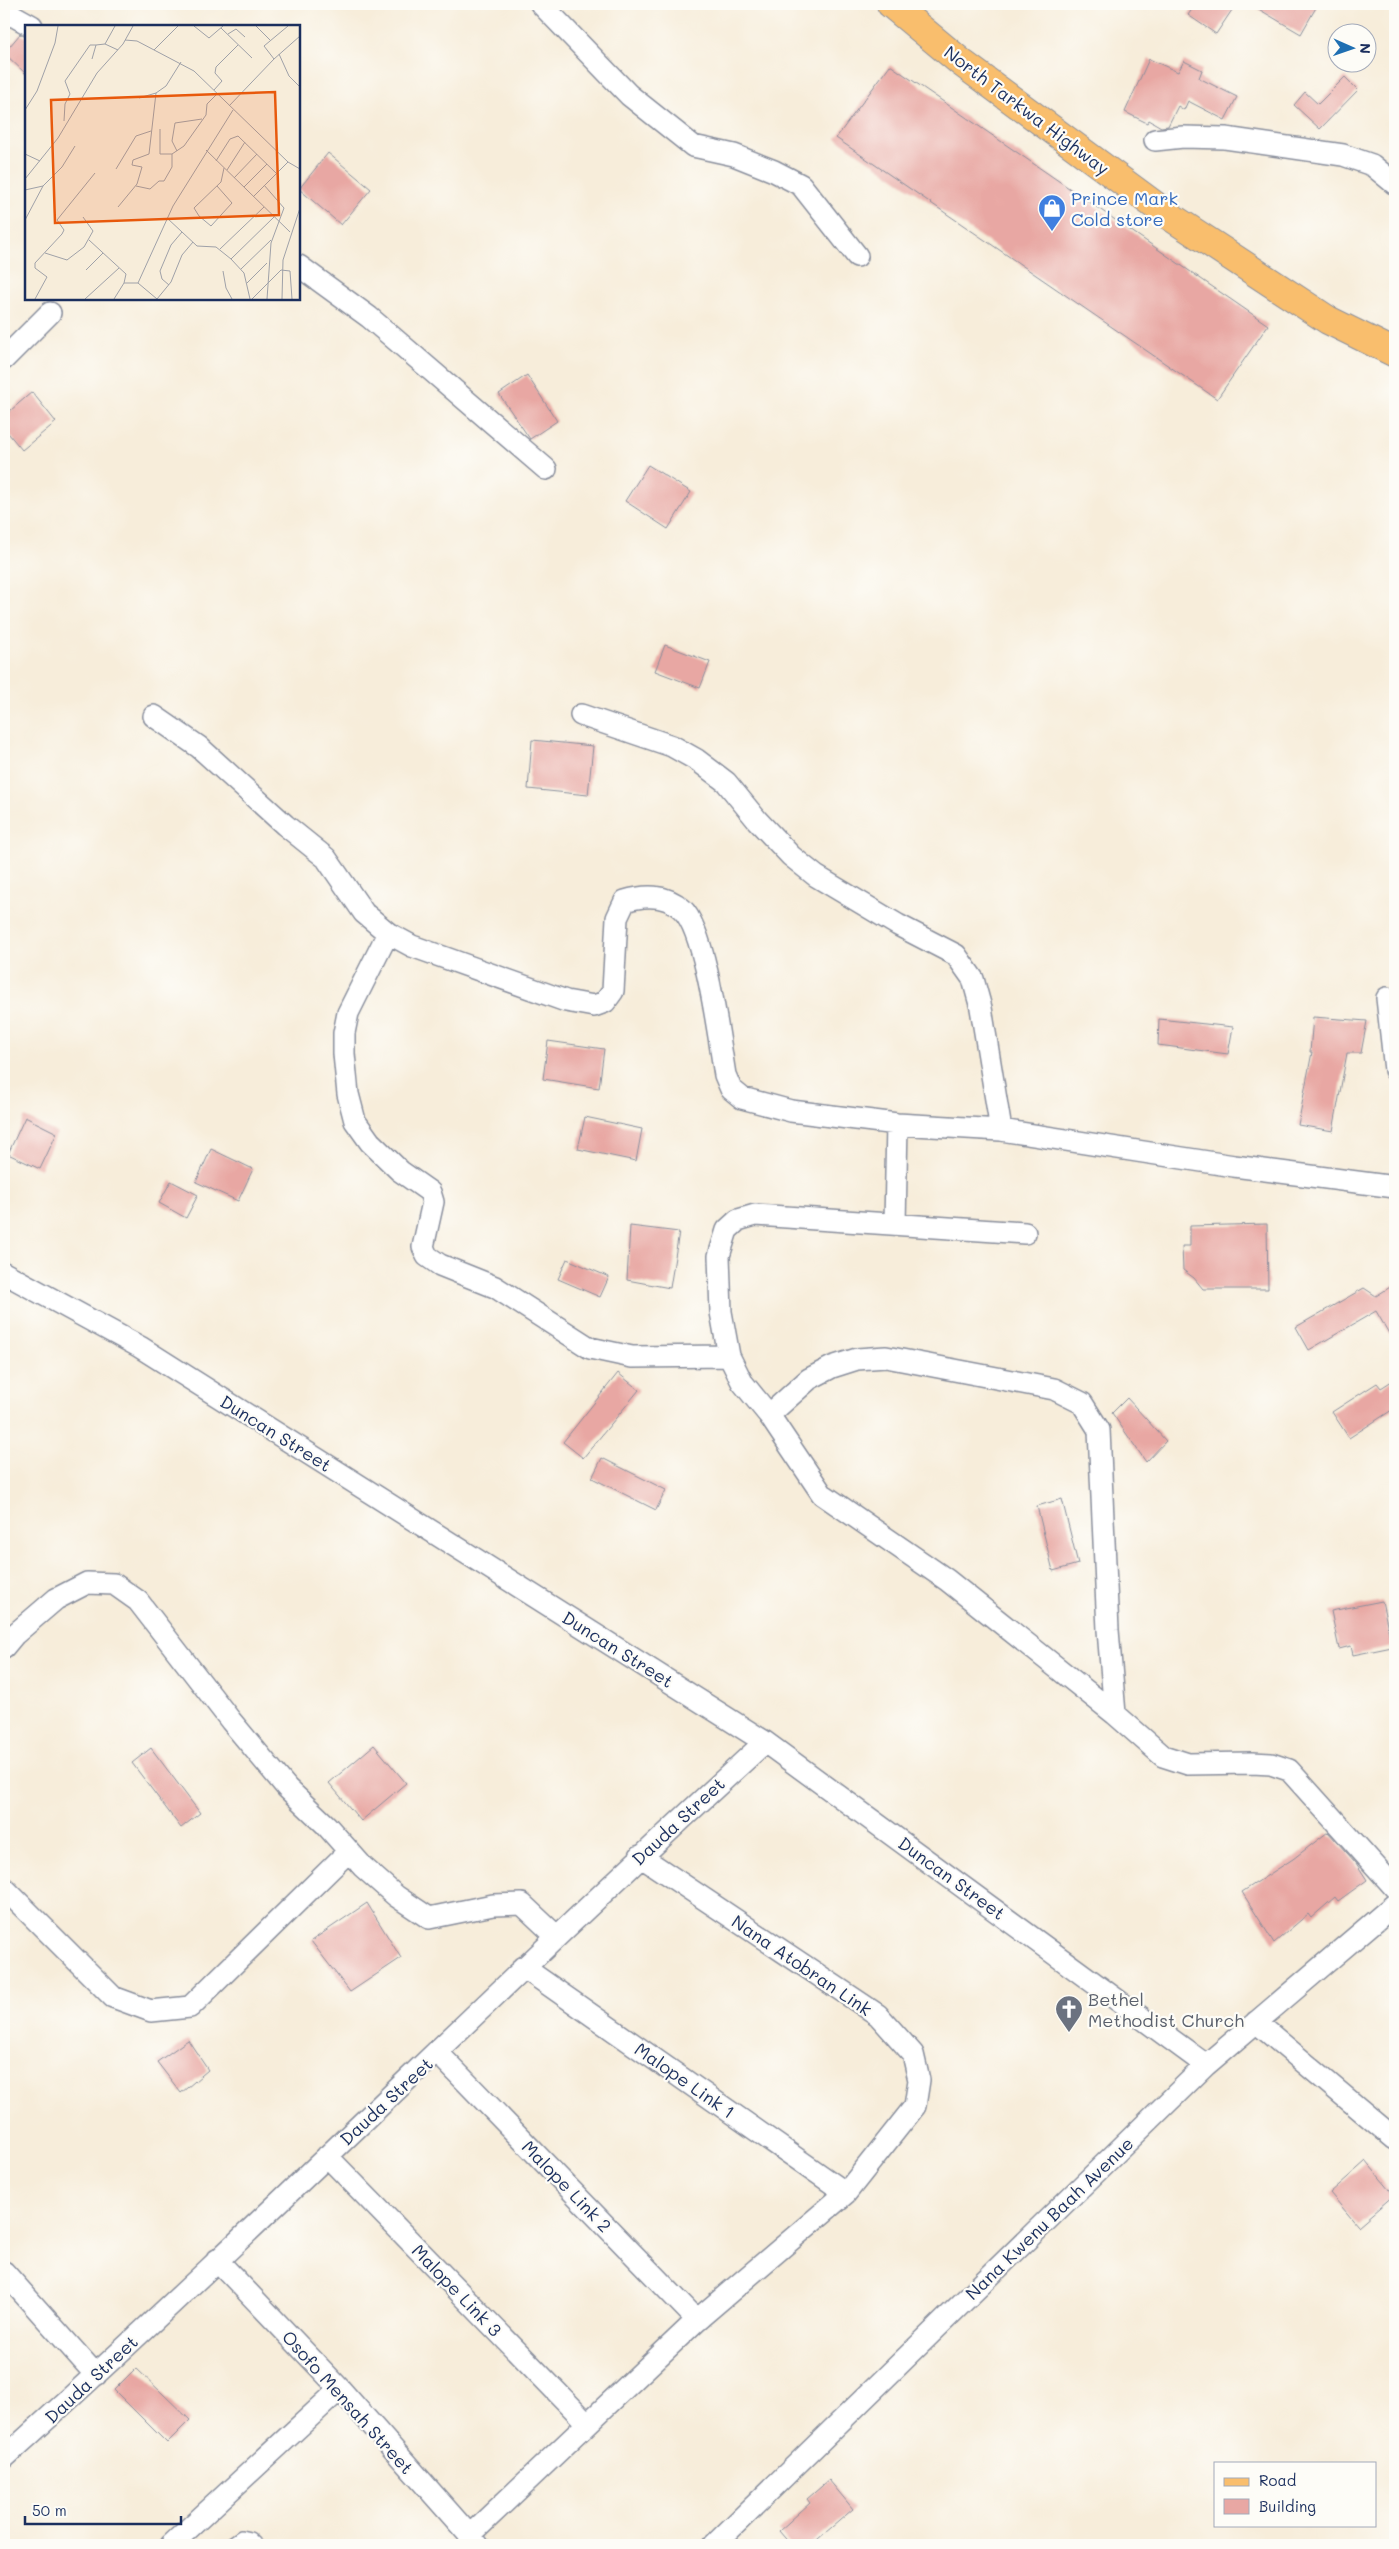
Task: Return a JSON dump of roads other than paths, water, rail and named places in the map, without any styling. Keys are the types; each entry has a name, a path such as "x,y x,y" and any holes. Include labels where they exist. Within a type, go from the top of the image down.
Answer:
{"main road":[{"name":"North Tarkwa Highway","path":"891,4 962,63 1168,216 1328,320 1395,353"}],"street":[{"path":"542,4 628,95 693,146 734,155 774,170 801,185 857,256"},
{"path":"4,15 14,16 30,25"},
{"path":"1155,140 1183,137 1225,138 1343,155 1372,165 1395,184"},
{"path":"300,267 377,324 546,469"},
{"path":"4,359 50,313"},
{"path":"581,715 672,746 697,760 726,782 757,820 791,856 816,876 898,925 956,956 973,979 981,1008 1001,1130"},
{"path":"154,716 199,747 285,825 326,858 364,913 388,933 412,946 566,1001 594,1006 605,1002 613,991 617,918 625,901 645,895 669,901 683,910 695,932 705,961 725,1075 731,1089 742,1098 792,1111 897,1124 1001,1130 1234,1166 1395,1187"},
{"path":"388,933 348,1013 344,1032 347,1086 354,1120 370,1142 400,1171 430,1192 433,1202 423,1247 426,1256 440,1265 495,1287 590,1348 632,1356 729,1356"},
{"path":"1387,998 1395,1070"},
{"path":"895,1223 897,1124"},
{"path":"1025,1233 755,1215 738,1220 727,1230 719,1256 721,1312 729,1356 742,1382 769,1415 822,1494 947,1580 1115,1714 1163,1756 1188,1764 1271,1764 1289,1770 1395,1888"},
{"name":"Duncan Street","path":"5,1277 140,1347 765,1742 1206,2065"},
{"path":"769,1415 809,1379 832,1367 858,1359 886,1357 1054,1389 1082,1403 1099,1430 1108,1630 1115,1714"},
{"path":"4,1647 14,1635 56,1599 87,1583 114,1584 138,1600 230,1721 274,1773 363,1867 396,1896 429,1918 493,1905 522,1904 556,1936"},
{"name":"Dauda Street","path":"4,2458 96,2375 438,2052 523,1967 640,1856 765,1742"},
{"path":"4,1888 113,1997 151,2010 190,2007 349,1851"},
{"name":"Nana Atobran Link","path":"640,1856 878,2016 913,2054 919,2080 915,2106 846,2193"},
{"name":"Nana Kwenu Baah Avenue","path":"714,2545 1206,2065 1395,1904"},
{"name":"Malope Link 1","path":"523,1967 846,2193"},
{"path":"1256,2022 1395,2138"},
{"name":"Malope Link 2","path":"438,2052 697,2320"},
{"name":"Malope Link 3","path":"327,2156 587,2423"},
{"path":"473,2541 587,2423 697,2320 846,2193"},
{"name":"Osofo Mensah Street","path":"216,2260 340,2389 473,2541"},
{"path":"4,2272 96,2375"},
{"path":"170,2545 340,2389"}],"lane":[{"path":"228,2545 241,2536 250,2538 258,2545"}],"place":[{"name":"Prince Mark Cold store","path":"1052,232"},
{"name":"Bethel Methodist Church","path":"1069,2033"}]}
